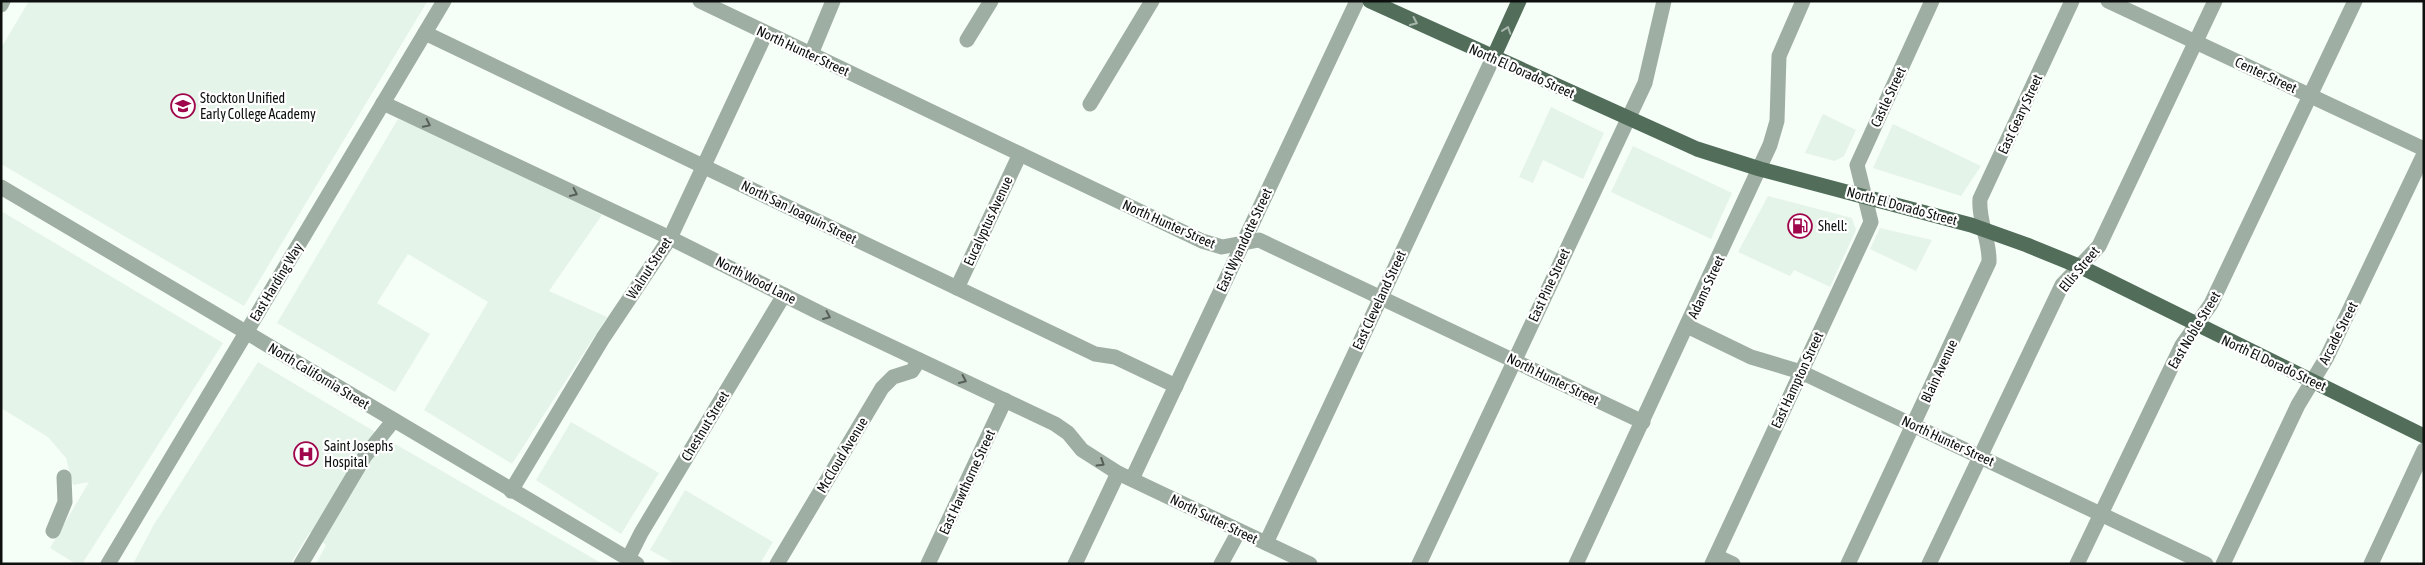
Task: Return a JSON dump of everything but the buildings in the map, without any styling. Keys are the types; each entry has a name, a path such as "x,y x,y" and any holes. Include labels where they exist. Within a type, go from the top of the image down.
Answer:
{"main road":[{"name":"North El Dorado Street","path":"1370,1 1697,149 1760,169 1863,195 1983,229 2081,267 2195,325 2313,380 2424,436"},
{"path":"1493,58 1519,1"}],"street":[{"path":"1,5 4,1"},
{"name":"East Harding Way","path":"108,564 444,1"},
{"name":"North Hunter Street","path":"700,1 1202,241 1219,246 1259,240 1643,422"},
{"path":"811,54 833,1"},
{"path":"967,40 990,1"},
{"path":"1090,104 1152,1"},
{"name":"East Wyandotte Street","path":"1075,564 1176,386 1358,1"},
{"name":"East Pine Street","path":"1419,564 1645,82 1664,1"},
{"name":"Adams Street","path":"1576,564 1688,326 1770,145 1777,121 1779,56 1803,1"},
{"name":"Castle Street","path":"1863,195 1857,165 1932,1"},
{"name":"East Geary Street","path":"1983,229 1979,210 1980,199 2072,1"},
{"name":"Center Street","path":"2108,1 2424,149"},
{"name":"Ellis Street","path":"1929,564 2062,285 2099,246 2215,1"},
{"name":"East Noble Street","path":"2077,564 2182,345 2211,304 2355,1"},
{"name":"North San Joaquin Street","path":"425,33 1095,354 1114,357 1176,386"},
{"name":"Walnut Street","path":"511,491 603,338 670,238 766,33"},
{"name":"East Cleveland Street","path":"1266,543 1493,58"},
{"name":"North Wood Lane","path":"383,102 1055,424 1068,433 1082,450 1125,476"},
{"name":"Eucalyptus Avenue","path":"957,288 1020,154"},
{"name":"Arcade Street","path":"2223,564 2298,404 2327,357 2424,154"},
{"name":"North California Street","path":"1,187 632,561"},
{"name":"East Hampton Street","path":"1714,560 1871,222 1863,195"},
{"name":"Blain Avenue","path":"1848,564 1989,262 1990,252 1983,229"},
{"name":"Chestnut Street","path":"632,561 640,533 784,295"},
{"name":"North Hunter Street","path":"1688,326 1750,357 1801,372 1980,455 2206,564"},
{"name":"McCloud Avenue","path":"777,564 882,388 894,377 912,371 919,360"},
{"name":"East Hawthorne Street","path":"928,564 1005,400"},
{"path":"301,564 366,456 394,420"},
{"path":"2371,564 2424,450"},
{"name":"North Sutter Street","path":"1125,476 1310,564"},
{"path":"53,531 65,502 64,477"},
{"path":"1221,564 1239,531"},
{"path":"1714,560 1733,564"}],"shaded area":[{"name":"Stockton Unified Early College Academy","path":"29,1 427,2 244,306 1,164 1,48"},
{"path":"1551,107 1604,133 1583,179 1543,160 1533,183 1519,177"},
{"path":"1823,114 1856,130 1844,156 1835,161 1805,153"},
{"path":"398,119 463,144 602,215 549,291 607,317 512,464 424,410 488,302 408,254 377,303 430,334 395,392 277,323"},
{"path":"1893,124 1981,166 1961,196 1873,168"},
{"path":"1633,146 1732,193 1711,239 1611,192"},
{"path":"1768,196 1852,218 1856,230 1830,287 1794,270 1790,276 1738,252"},
{"path":"1,211 223,343 82,564 76,564 50,548 89,482 73,485 66,458 48,437 1,408"},
{"path":"1880,228 1932,240 1916,271 1870,249"},
{"name":"Saint Josephs Hospital","path":"258,362 603,564 316,564 326,545 310,532 290,564 133,564 153,526"},
{"path":"571,422 659,473 621,534 536,480"},
{"path":"685,490 773,542 760,564 675,564 650,550"}],"place":[{"name":"Stockton Unified Early College Academy","path":"183,106"},
{"name":"Shell:","path":"1800,226"},
{"name":"Saint Josephs Hospital","path":"306,454"}]}
